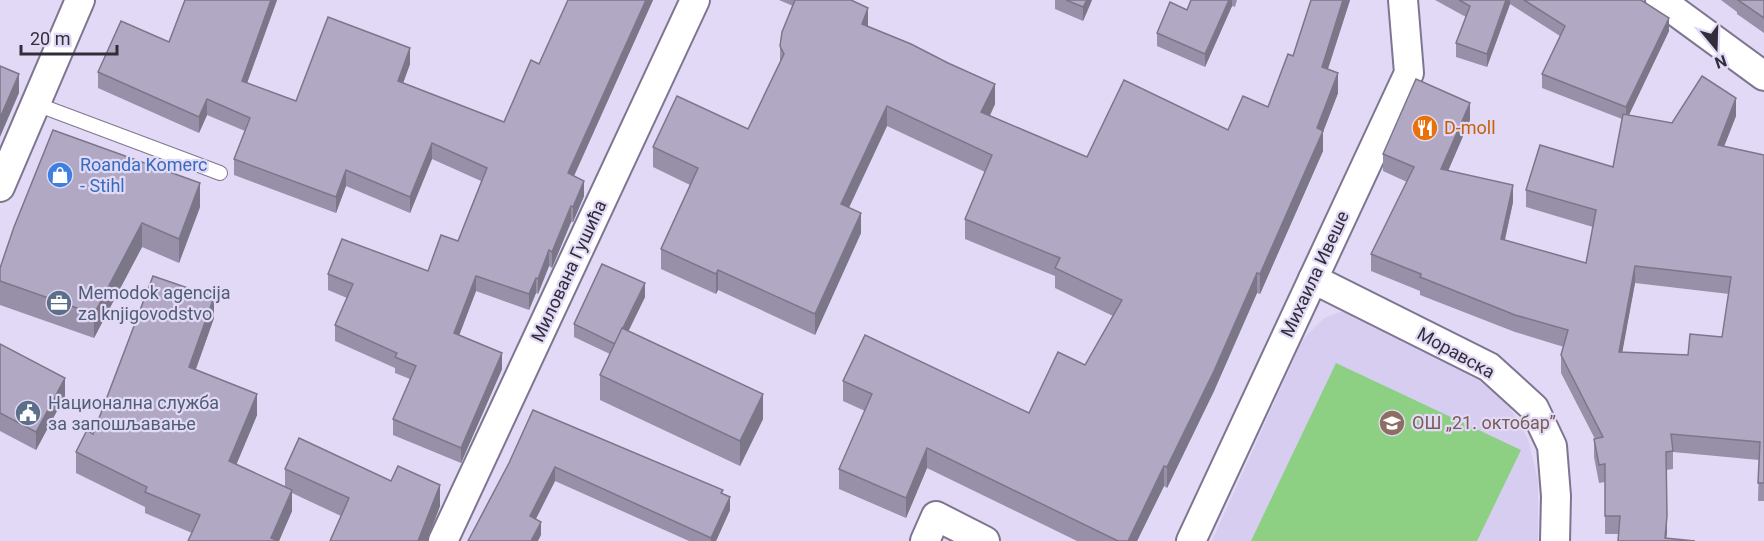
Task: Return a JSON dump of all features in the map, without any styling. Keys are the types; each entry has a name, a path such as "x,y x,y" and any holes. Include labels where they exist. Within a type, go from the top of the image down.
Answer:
{"street":[{"path":"0,188 80,0"},
{"name":"Милована Гушића","path":"443,541 695,0"},
{"name":"Михаила Ивеше","path":"1191,541 1409,73 1403,0"},
{"path":"1660,0 1764,76"},
{"name":"Моравска","path":"1313,279 1489,367 1534,408 1552,446 1556,496 1555,541"},
{"path":"925,541 936,516 986,541"}],"lane":[{"path":"36,104 220,173"}],"shaded area":[{"name":"ОШ „21. октобар”","path":"1340,312 1357,312 1484,381 1510,408 1528,439 1538,480 1538,541 1212,541 1303,339 1324,318"}],"green space":[{"path":"1336,363 1521,450 1477,541 1251,541"}],"building":[{"path":"185,0 271,0 242,81 296,101 328,17 410,48 398,81 504,122 531,60 539,64 568,0 646,0 568,173 584,181 552,252 549,250 538,279 536,278 529,294 476,276 454,333 502,353 461,448 393,419 416,366 395,357 397,353 335,325 353,284 328,274 342,239 428,271 441,235 458,241 487,168 432,143 410,197 346,170 336,197 234,159 250,118 207,99 199,117 98,72 121,21 169,42"},
{"path":"795,0 851,0 868,8 862,24 911,44 995,84 981,112 1087,157 1124,80 1228,130 1243,96 1268,107 1288,54 1293,56 1311,0 1343,0 1322,67 1338,73 1317,128 1323,131 1214,371 1128,541 1118,541 927,448 906,498 839,469 872,394 843,381 865,335 1029,413 1058,352 1085,365 1122,300 1055,268 1060,258 965,219 992,155 887,106 841,204 861,213 815,314 718,270 716,274 661,249 698,168 653,147 677,96 748,129 784,54 780,46 782,32"},
{"path":"1066,0 1087,0 1083,7"},
{"path":"1191,0 1229,0 1205,54 1157,33 1170,2 1187,10"},
{"path":"1459,0 1506,0 1487,54 1456,43 1470,6"},
{"path":"1524,0 1641,0 1669,18 1626,107 1542,74 1565,26"},
{"path":"1738,0 1764,0 1764,18"},
{"path":"0,66 19,74 0,118"},
{"path":"1702,76 1736,98 1718,145 1764,155 1764,483 1758,483 1760,442 1671,434 1673,451 1666,452 1665,538 1695,541 1618,541 1620,516 1605,516 1605,464 1599,465 1594,439 1603,437 1561,355 1568,330 1515,315 1420,277 1421,274 1371,254 1414,167 1383,154 1416,79 1470,103 1441,169 1513,185 1501,239 1586,263 1596,210 1526,190 1540,145 1613,167 1623,114 1672,123","holes":["1635,266 1731,277 1722,337 1690,334 1688,355 1619,352"]},
{"path":"53,130 200,183 179,239 142,223 94,314 0,281 0,268 14,227"},
{"path":"602,264 645,283 615,344 574,324"},
{"path":"153,276 214,297 189,367 257,394 229,461 292,490 271,538 279,541 188,541 200,515 145,492 147,487 76,452 87,430 93,434"},
{"path":"622,328 763,394 740,441 600,375"},
{"name":"Национална служба за запошљавање","path":"0,344 65,378 36,432 0,413"},
{"path":"533,410 723,490 721,493 730,497 711,538 555,467 530,516 541,522 531,541 468,541 509,463"},
{"path":"299,438 391,481 398,466 440,485 418,541 330,541 349,498 285,469"}],"place":[{"name":"D-moll","path":"1425,128"},
{"name":"Roanda Komerc - Stihl","path":"60,175"},
{"name":"Memodok agencija za knjigovodstvo","path":"59,303"},
{"name":"Национална служба за запошљавање","path":"28,413"},
{"name":"ОШ „21. октобар”","path":"1392,423"}]}
